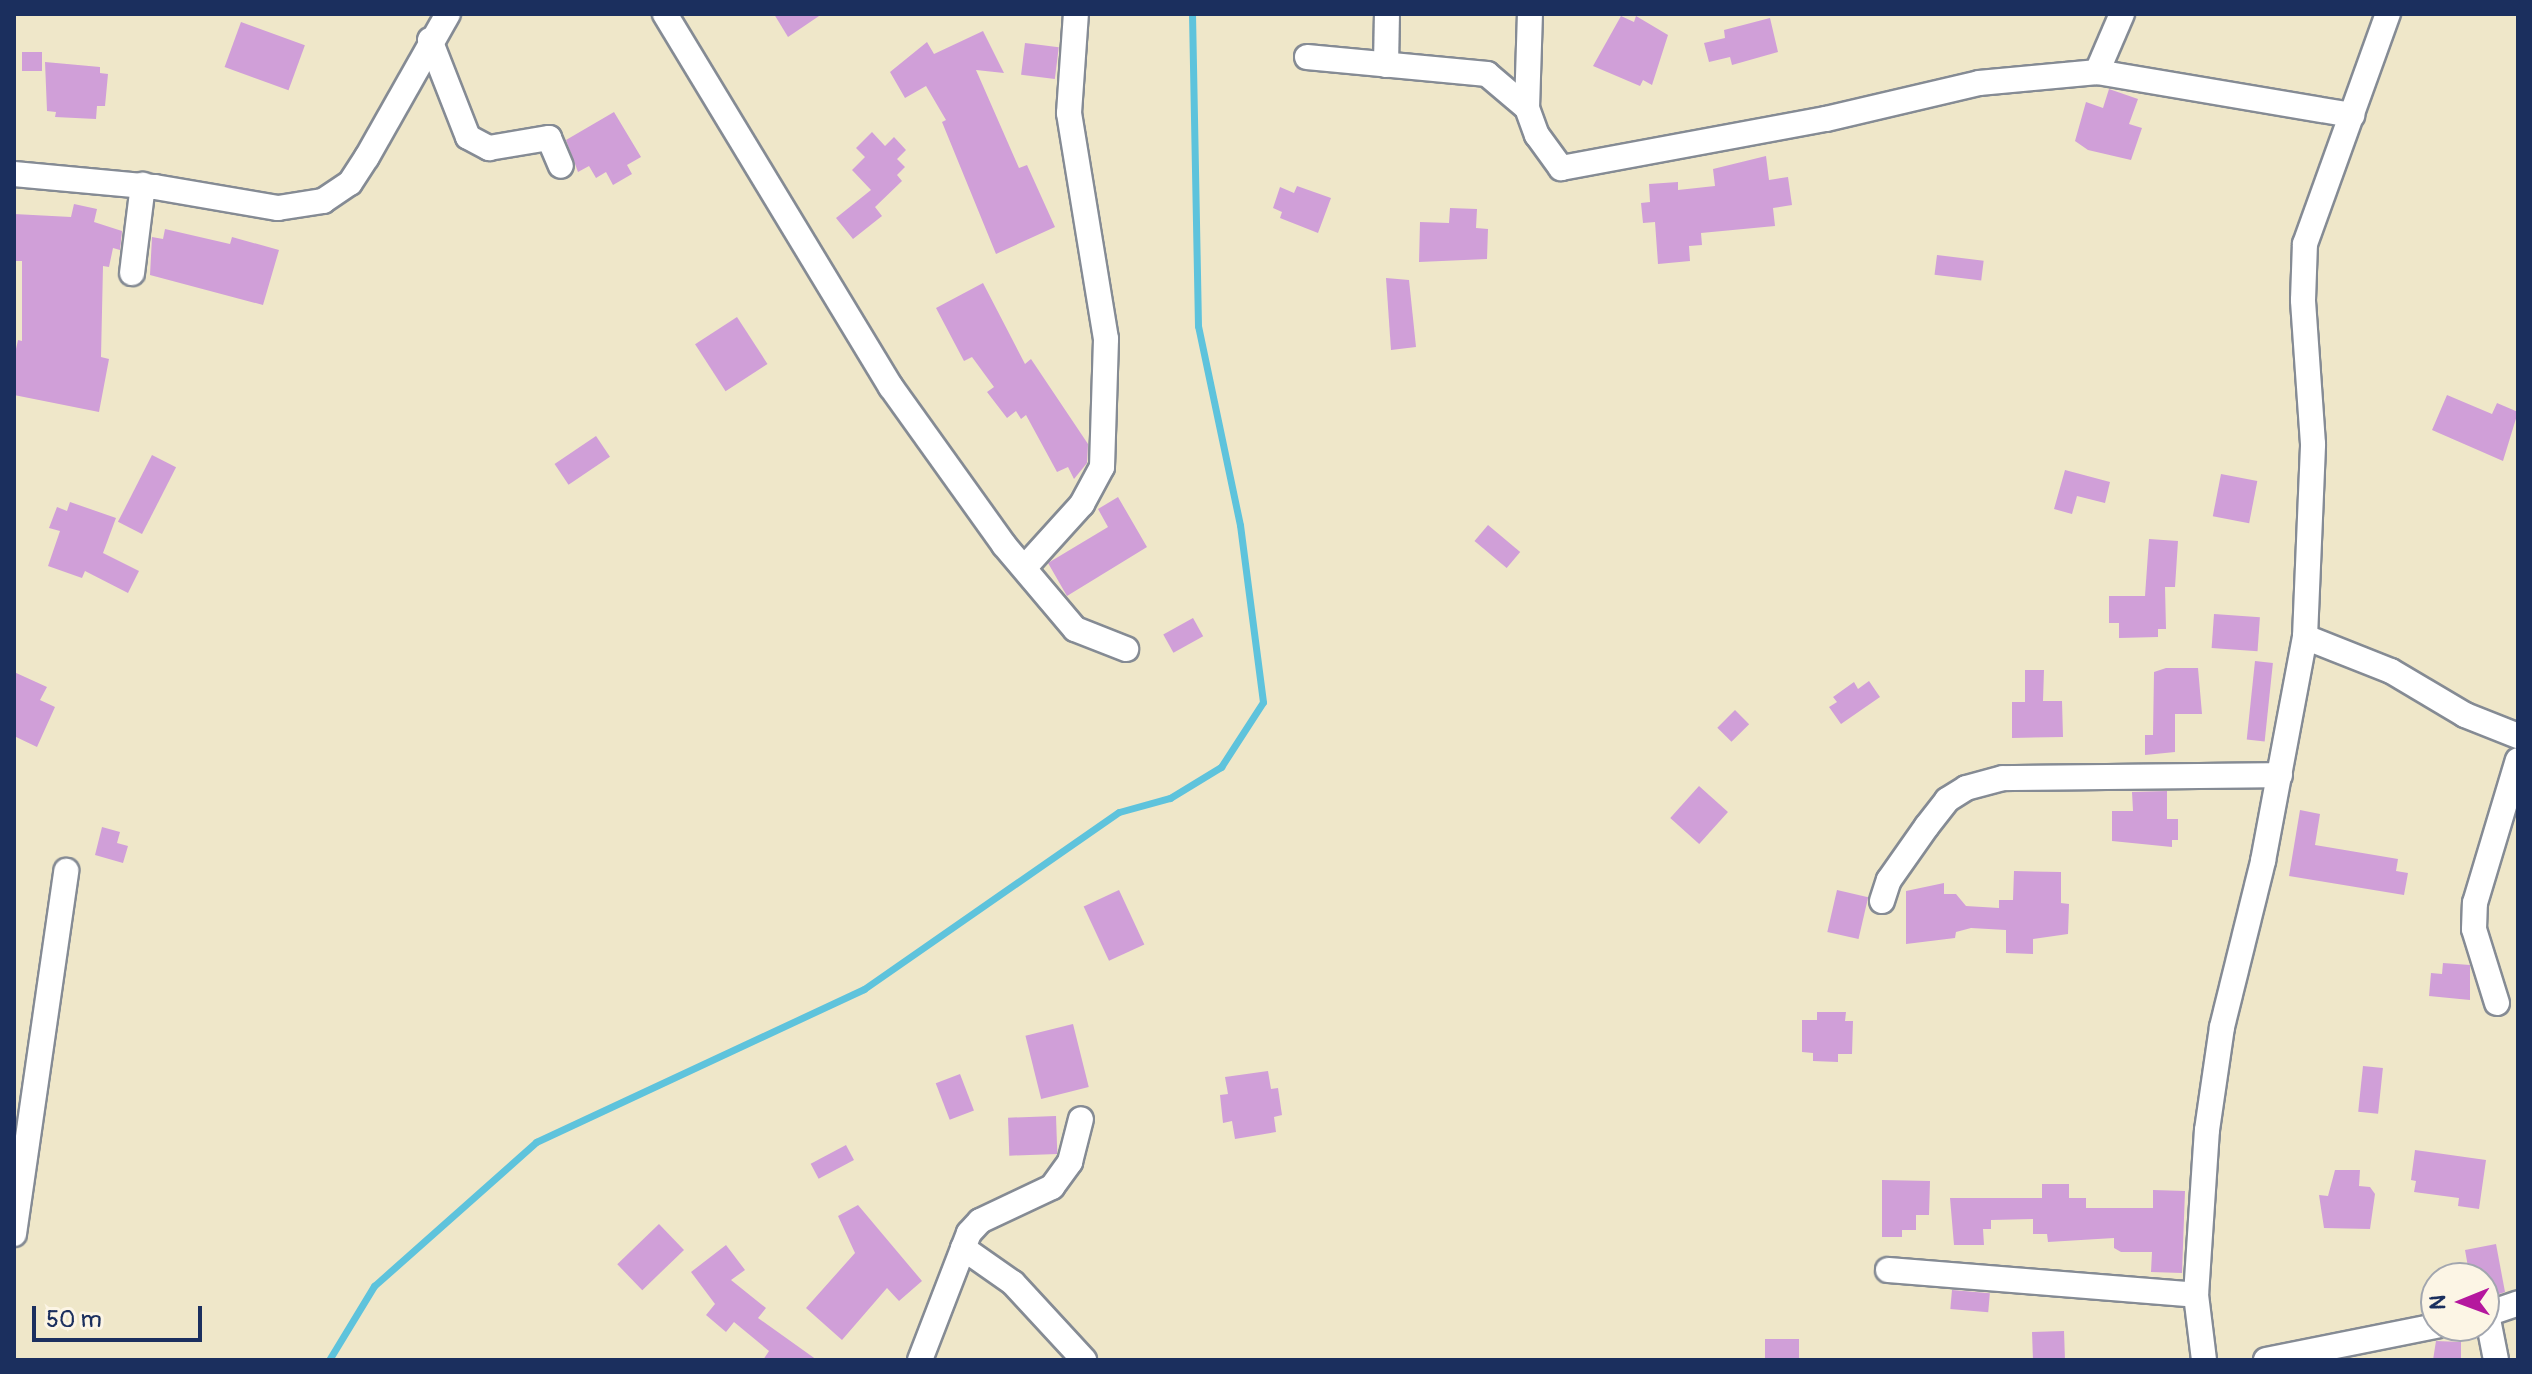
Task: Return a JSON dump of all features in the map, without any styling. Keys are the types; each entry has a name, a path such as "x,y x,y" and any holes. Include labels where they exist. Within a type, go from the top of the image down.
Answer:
{"street":[{"path":"14,174 143,185 278,208 323,201 350,183 430,40 448,14"},
{"path":"665,14 891,387 1004,545 1026,566 1075,629 1126,649"},
{"path":"1026,566 1082,504 1102,467 1106,339 1069,113 1076,14"},
{"path":"1386,65 1387,14"},
{"path":"1530,14 1527,108 1537,135 1561,168 1826,119 1979,83 2097,72 2352,115"},
{"path":"2097,72 2122,14"},
{"path":"2204,1360 2196,1295 2198,1212 2222,1027 2280,775 2305,637 2313,444 2303,300 2305,244 2388,14"},
{"path":"430,40 468,137 489,148 549,138 561,166"},
{"path":"1307,57 1478,71 1500,81 1527,108"},
{"path":"132,273 143,185"},
{"path":"2305,637 2391,671 2465,715 2518,736"},
{"path":"2497,1003 2474,929 2475,903 2518,760"},
{"path":"1882,901 1889,880 1927,826 1947,800 1966,788 2003,778 2280,775"},
{"path":"14,1234 66,871"},
{"path":"920,1360 963,1248 980,1221 1052,1187 1070,1162 1081,1119"},
{"path":"963,1248 1013,1283 1084,1360"},
{"path":"1888,1270 2196,1295"},
{"path":"2266,1360 2420,1329"}],"building":[{"path":"774,14 822,14 788,37"},
{"path":"1621,16 1634,22 1636,16 1668,35 1652,85 1643,80 1640,86 1593,66"},
{"path":"1770,18 1778,52 1732,65 1730,57 1709,62 1704,43 1725,38 1724,30"},
{"path":"241,22 305,45 288,90 225,67"},
{"path":"983,31 1004,73 976,70 1019,168 1027,165 1055,227 996,254 942,122 946,120 926,86 905,98 890,72 927,42 934,54"},
{"path":"1025,43 1059,47 1055,79 1021,75"},
{"path":"22,52 42,52 42,71 22,71"},
{"path":"45,62 100,67 100,73 108,74 105,106 97,106 96,119 55,117 56,112 47,111"},
{"path":"2109,89 2138,99 2129,124 2142,128 2131,160 2088,150 2075,141 2086,102 2103,108"},
{"path":"614,112 641,157 627,165 632,174 613,185 606,172 596,178 589,166 578,172 566,140"},
{"path":"872,132 885,146 894,137 906,150 897,159 905,167 897,175 902,181 875,207 882,216 853,239 836,218 871,190 852,170 865,157 856,148"},
{"path":"1766,156 1769,180 1788,177 1792,205 1773,208 1775,226 1701,233 1702,245 1689,246 1690,261 1658,264 1655,222 1643,223 1641,203 1650,202 1649,184 1678,182 1678,190 1715,186 1713,169"},
{"path":"1297,186 1331,198 1318,233 1280,218 1282,212 1273,208 1280,187 1294,193"},
{"path":"74,204 97,209 94,222 122,231 120,250 113,248 109,267 103,266 101,357 109,359 99,412 14,395 14,358 18,340 22,341 22,261 14,261 14,214 71,217"},
{"path":"1450,208 1477,209 1476,228 1488,229 1487,259 1419,262 1420,222 1449,223"},
{"path":"165,229 230,244 232,237 279,250 263,305 150,275 152,237 163,239"},
{"path":"1937,255 1984,261 1981,281 1935,275"},
{"path":"1386,278 1409,280 1416,347 1391,350"},
{"path":"983,283 1025,364 1031,359 1088,444 1087,463 1074,479 1068,467 1057,472 1026,415 1021,419 1016,411 1007,418 987,392 994,387 972,357 964,361 936,308"},
{"path":"737,317 767,364 726,391 695,344"},
{"path":"2447,395 2492,414 2497,403 2518,412 2503,461 2432,430"},
{"path":"596,436 610,457 569,485 555,464"},
{"path":"152,455 176,467 142,534 118,522"},
{"path":"2065,470 2110,482 2105,503 2077,496 2072,514 2054,509"},
{"path":"2221,474 2257,481 2249,523 2213,516"},
{"path":"1118,497 1147,547 1067,596 1048,563 1108,527 1098,509"},
{"path":"70,502 116,518 103,553 139,571 128,593 85,571 82,578 48,566 60,531 49,528 57,507 67,511"},
{"path":"1488,525 1520,552 1507,568 1475,541"},
{"path":"2149,539 2178,541 2175,587 2165,587 2166,629 2158,629 2158,637 2119,638 2119,623 2109,623 2109,596 2145,596"},
{"path":"2214,614 2260,617 2258,651 2212,648"},
{"path":"1193,618 1203,636 1173,653 1163,634"},
{"path":"2255,661 2273,663 2265,741 2247,740"},
{"path":"2166,668 2198,668 2202,714 2175,714 2175,752 2145,755 2145,735 2153,735 2154,672"},
{"path":"2025,670 2044,670 2043,701 2062,701 2063,737 2012,738 2012,702 2025,702"},
{"path":"14,672 47,687 40,700 55,707 37,747 14,736"},
{"path":"1869,681 1880,697 1841,724 1829,707 1837,702 1833,697 1854,682 1858,689"},
{"path":"1735,710 1749,724 1731,742 1717,728"},
{"path":"1699,786 1728,812 1699,844 1670,818"},
{"path":"2167,791 2167,819 2178,819 2178,840 2172,840 2172,847 2112,841 2112,811 2133,811 2132,792"},
{"path":"2300,810 2320,814 2315,845 2398,859 2396,871 2408,873 2404,895 2289,876"},
{"path":"102,827 120,832 117,843 128,846 123,863 95,855"},
{"path":"2014,871 2061,872 2061,903 2069,904 2068,934 2033,939 2033,954 2006,953 2006,930 1971,928 1956,932 1955,938 1906,944 1906,891 1944,883 1944,894 1956,894 1966,906 1999,908 1999,900 2013,900"},
{"path":"1119,890 1144,944 1109,961 1084,906"},
{"path":"1837,890 1868,897 1859,939 1827,932"},
{"path":"2443,963 2470,965 2470,1000 2429,996 2431,973 2442,974"},
{"path":"1817,1012 1846,1012 1845,1021 1853,1021 1852,1054 1838,1054 1838,1062 1813,1061 1813,1053 1802,1052 1802,1020 1817,1020"},
{"path":"1073,1024 1089,1087 1041,1099 1025,1036"},
{"path":"2363,1066 2383,1068 2378,1114 2358,1112"},
{"path":"1268,1071 1271,1089 1278,1088 1282,1115 1274,1117 1276,1132 1235,1139 1232,1121 1223,1123 1220,1095 1228,1094 1225,1077"},
{"path":"960,1074 974,1110 950,1120 936,1083"},
{"path":"1056,1116 1057,1154 1009,1156 1008,1118"},
{"path":"846,1145 854,1160 819,1179 811,1164"},
{"path":"2415,1150 2486,1160 2479,1209 2458,1206 2459,1198 2414,1192 2416,1181 2411,1180"},
{"path":"2335,1170 2360,1170 2359,1186 2370,1187 2375,1194 2370,1229 2324,1228 2319,1195 2328,1196"},
{"path":"1882,1180 1930,1181 1929,1215 1916,1215 1916,1230 1902,1230 1902,1237 1882,1237"},
{"path":"2042,1184 2069,1184 2069,1198 2086,1198 2086,1208 2153,1208 2153,1190 2185,1191 2182,1273 2151,1272 2152,1252 2121,1252 2114,1248 2114,1238 2048,1242 2047,1234 2033,1234 2033,1219 1991,1220 1991,1229 1983,1229 1984,1245 1954,1245 1950,1198 2042,1198"},
{"path":"858,1205 922,1281 899,1301 887,1288 842,1340 806,1308 855,1253 838,1216"},
{"path":"659,1224 684,1250 642,1290 617,1264"},
{"path":"2496,1244 2499,1262 2467,1262 2465,1250"},
{"path":"726,1245 745,1270 731,1280 766,1308 758,1318 817,1360 763,1360 769,1351 734,1322 726,1332 706,1315 715,1304 691,1272"},
{"path":"2500,1265 2505,1292 2500,1294"},
{"path":"1952,1290 1990,1293 1988,1312 1950,1309"},
{"path":"2064,1331 2065,1360 2033,1360 2032,1332"},
{"path":"1765,1339 1799,1339 1799,1360 1765,1360"},
{"path":"2436,1342 2461,1342 2461,1360 2433,1360"}],"waterway":[{"path":"329,1360 374,1286 536,1142 864,989 1119,812 1170,798 1221,767 1263,702 1240,525 1198,326 1192,14"}]}
